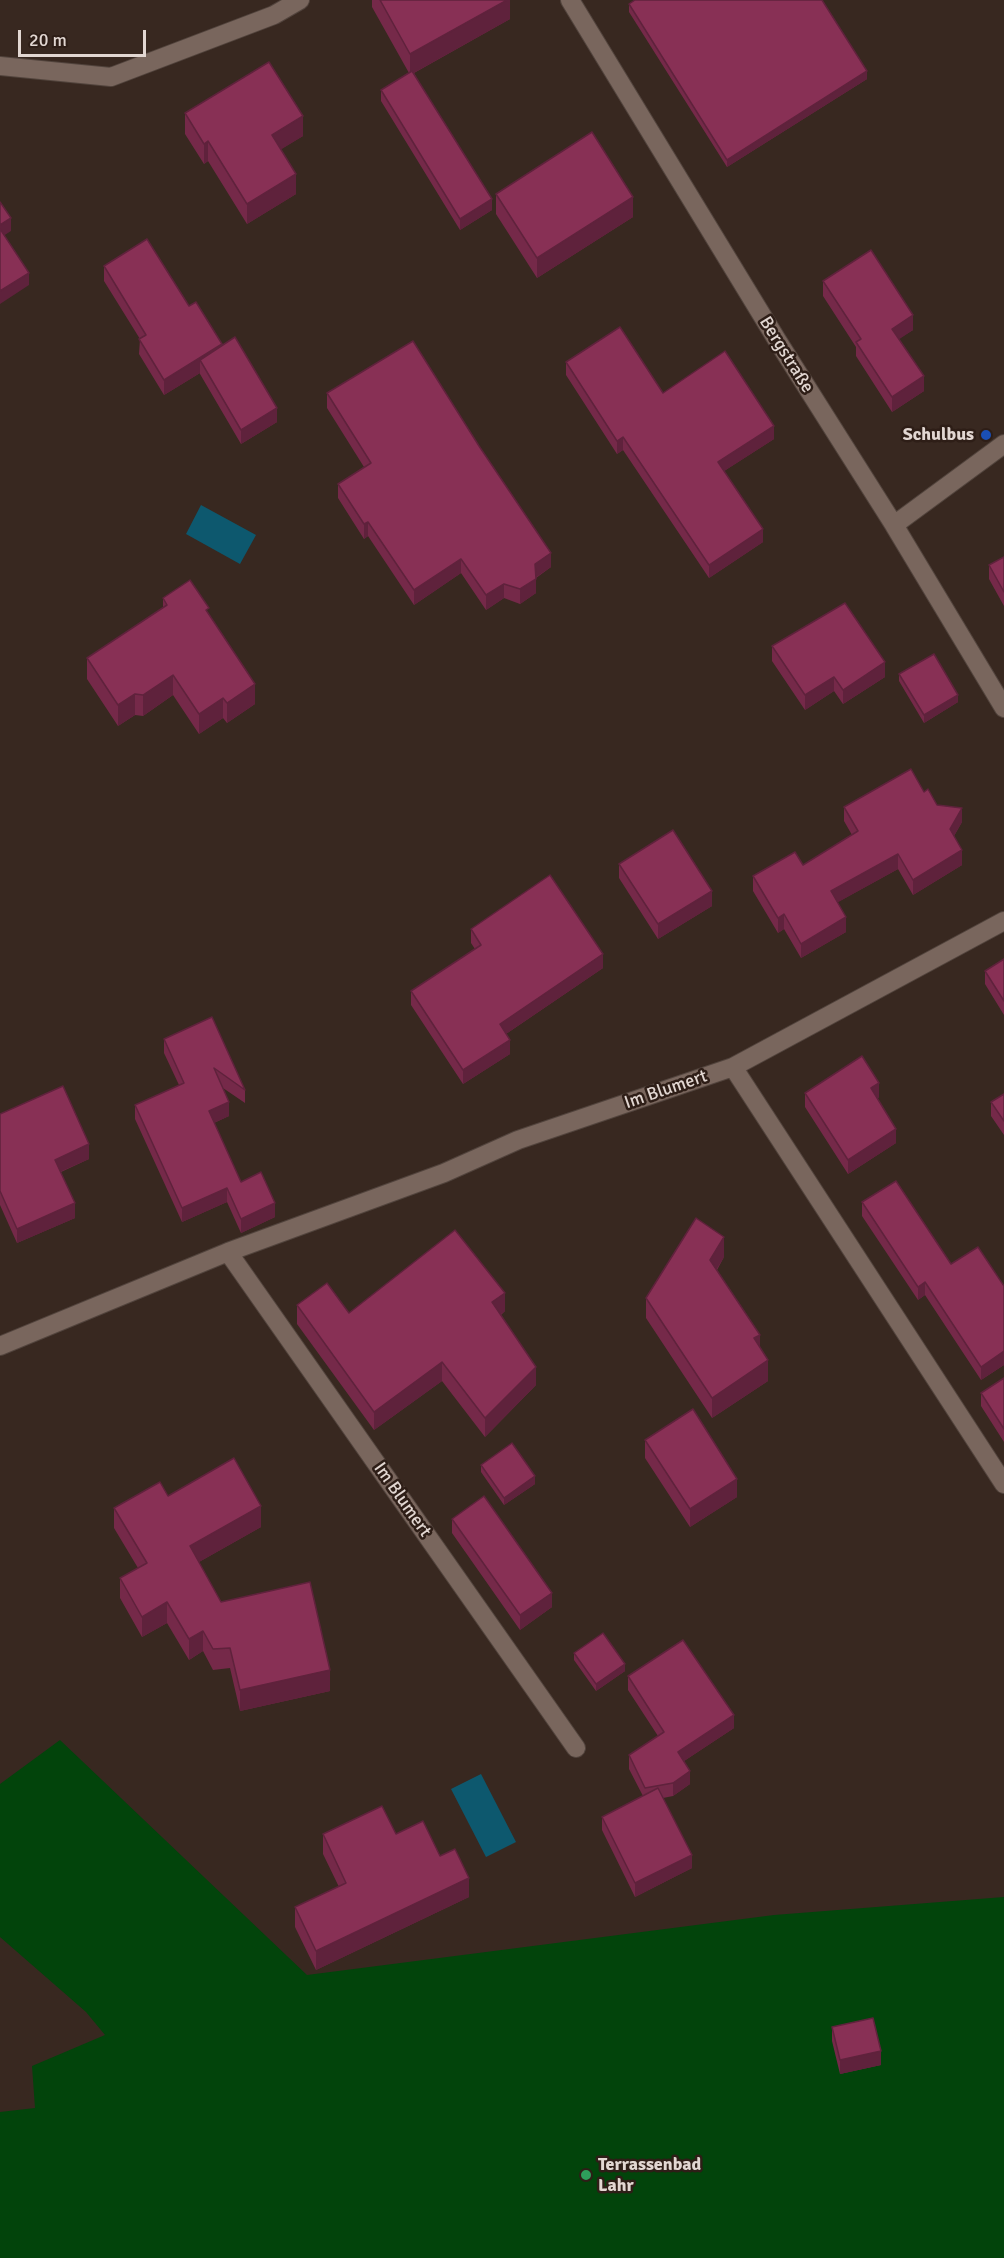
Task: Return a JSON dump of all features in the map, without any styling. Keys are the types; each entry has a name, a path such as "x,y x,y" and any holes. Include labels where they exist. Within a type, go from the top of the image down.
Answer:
{"street":[{"path":"0,66 111,76 274,15 300,0"},
{"name":"Bergstraße","path":"570,0 777,340 894,525 1004,708"},
{"path":"894,525 1004,444"},
{"name":"Im Blumert","path":"0,1346 228,1251 444,1173 518,1140 733,1067 1004,921"},
{"path":"733,1067 1004,1484"},
{"name":"Im Blumert","path":"228,1251 576,1748"}],"green space":[{"path":"60,1740 307,1975 774,1915 1004,1897 1004,2258 0,2258 0,2112 35,2108 32,2066 105,2035 86,2012 0,1937 0,1784"}],"water":[{"path":"201,505 256,535 240,564 186,534"},
{"path":"481,1774 516,1842 486,1857 451,1789"}],"building":[{"path":"380,0 507,0 410,54"},
{"path":"635,0 822,0 867,71 727,160 629,4"},
{"path":"269,62 303,116 272,135 296,174 247,204 208,141 204,144 185,113"},
{"path":"412,71 492,199 460,219 381,90"},
{"path":"592,132 633,197 537,258 496,194"},
{"path":"0,202 11,218 0,225"},
{"path":"0,229 29,273 0,291"},
{"path":"147,239 189,306 196,302 222,344 164,380 139,339 146,335 104,266"},
{"path":"871,250 913,315 892,329 924,376 892,397 856,342 861,339 823,281"},
{"path":"620,327 663,393 725,351 774,426 718,462 763,529 709,565 623,437 617,441 566,362"},
{"path":"235,337 277,408 241,430 200,360"},
{"path":"413,341 479,446 551,553 535,564 536,579 520,589 504,584 486,595 461,559 414,590 368,522 364,524 338,484 371,463 327,393"},
{"path":"1004,557 1004,592 989,565"},
{"path":"190,580 209,608 206,610 255,684 227,703 223,698 199,714 173,675 143,695 135,694 118,705 87,658 167,605 163,598"},
{"path":"845,603 885,662 843,690 834,677 805,695 772,646"},
{"path":"934,654 958,695 924,715 899,674"},
{"path":"911,769 924,792 928,789 937,805 962,808 950,829 962,850 913,880 898,854 831,891 846,917 801,944 784,914 778,918 753,876 795,852 803,865 858,831 844,807"},
{"path":"673,830 712,891 658,924 619,864"},
{"path":"550,875 603,954 500,1024 510,1040 463,1070 411,991 481,945 471,929"},
{"path":"1004,959 1004,1001 985,971"},
{"path":"212,1017 245,1090 214,1068 229,1102 209,1111 241,1182 261,1172 275,1203 241,1219 227,1188 182,1208 135,1105 184,1083 164,1039"},
{"path":"862,1056 879,1083 871,1088 896,1129 848,1160 805,1093"},
{"path":"63,1086 89,1144 55,1160 75,1203 17,1229 0,1191 0,1114"},
{"path":"1004,1094 1004,1121 991,1102"},
{"path":"896,1181 951,1264 978,1247 1004,1286 1004,1351 981,1367 925,1282 918,1287 862,1202"},
{"path":"696,1218 724,1237 710,1260 760,1335 754,1338 768,1360 712,1398 646,1298"},
{"path":"455,1230 505,1293 492,1302 536,1367 485,1418 442,1362 374,1412 297,1305 327,1283 349,1313"},
{"path":"1004,1378 1004,1429 981,1393"},
{"path":"693,1409 737,1479 690,1509 645,1440"},
{"path":"512,1443 535,1476 504,1498 481,1465"},
{"path":"234,1458 261,1506 190,1546 221,1602 310,1582 330,1670 240,1690 230,1648 213,1649 203,1631 189,1639 167,1602 142,1617 120,1578 147,1563 114,1508 160,1482 168,1496"},
{"path":"484,1496 552,1593 520,1615 452,1519"},
{"path":"603,1633 625,1664 596,1684 574,1653"},
{"path":"683,1640 734,1715 678,1752 690,1771 673,1783 645,1788 629,1755 664,1732 628,1676"},
{"path":"658,1788 692,1855 635,1883 602,1817"},
{"path":"382,1806 396,1834 423,1821 440,1856 455,1849 469,1878 316,1951 295,1907 346,1883 323,1834"},
{"path":"873,2018 881,2051 840,2060 832,2027"}],"place":[{"name":"Schulbus","path":"986,435"},
{"name":"Terrassenbad Lahr","path":"586,2175"}]}
